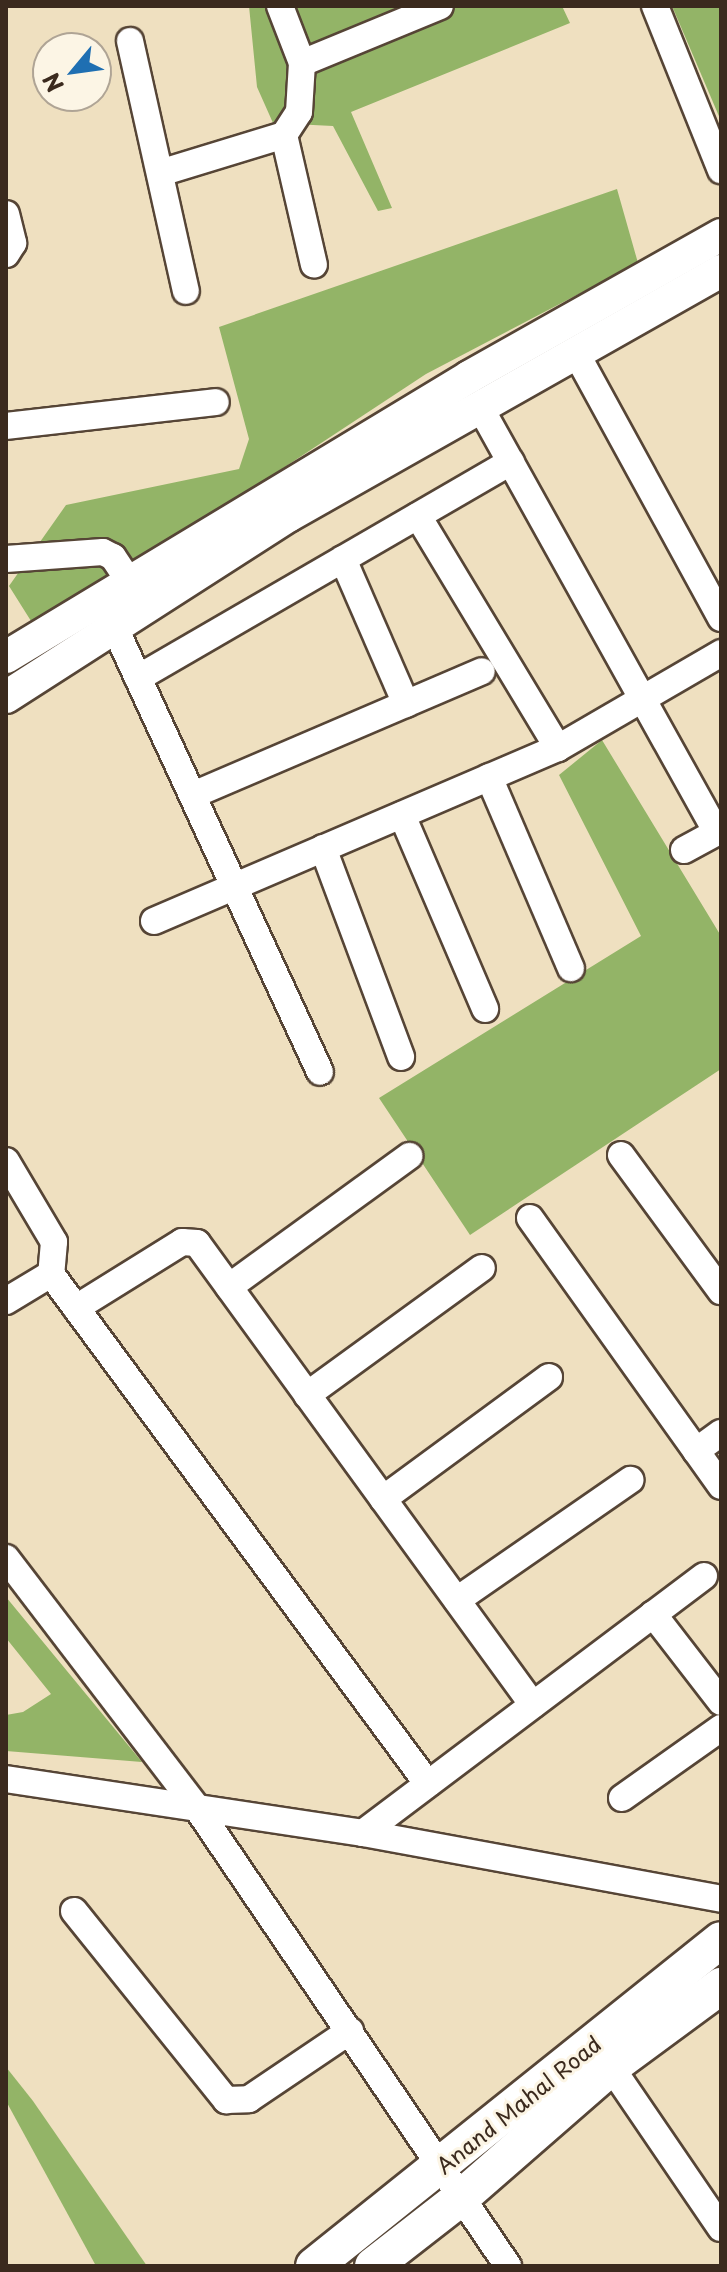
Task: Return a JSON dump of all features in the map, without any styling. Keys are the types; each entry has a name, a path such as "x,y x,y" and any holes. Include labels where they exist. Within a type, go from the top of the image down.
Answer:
{"main road":[{"name":"Anand Mahal Road","path":"314,2266 721,1940"},
{"name":"Anand Mahal Road","path":"373,2266 463,2196 611,2067 718,1996"}],"street":[{"path":"160,173 284,135 299,112 302,63 280,6"},
{"path":"302,63 397,14 440,6"},
{"path":"655,6 721,170"},
{"path":"130,41 186,291"},
{"path":"284,135 314,265"},
{"path":"6,214 13,243 6,254"},
{"path":"6,697 114,626 138,592 721,235"},
{"path":"6,657 288,516 721,271"},
{"path":"576,353 721,618"},
{"path":"6,426 216,402"},
{"path":"480,407 719,831 684,850"},
{"path":"138,678 511,462"},
{"path":"418,516 558,748"},
{"path":"6,559 103,552 138,592"},
{"path":"343,559 406,704"},
{"path":"114,626 320,1072"},
{"path":"154,921 558,748 721,653"},
{"path":"193,795 482,671"},
{"path":"489,777 571,968"},
{"path":"402,815 485,1009"},
{"path":"323,848 401,1057"},
{"path":"621,1155 721,1291"},
{"path":"229,1287 409,1156"},
{"path":"6,1161 54,1242 51,1274 428,1784"},
{"path":"530,1218 721,1486"},
{"path":"76,1308 190,1240 229,1287 533,1705"},
{"path":"307,1395 482,1268"},
{"path":"6,1301 51,1274"},
{"path":"383,1499 549,1377"},
{"path":"696,1451 721,1433"},
{"path":"457,1600 630,1480"},
{"path":"6,1558 197,1808 508,2266"},
{"path":"363,1833 704,1576"},
{"path":"653,1614 721,1702"},
{"path":"622,1798 721,1728"},
{"path":"6,1779 363,1833 721,1899"},
{"path":"406,1801 434,1846"},
{"path":"74,1911 226,2100 249,2099 350,2031"},
{"path":"611,2067 721,2228"}],"green space":[{"path":"249,6 562,6 570,23 351,112 392,208 378,211 333,126 273,123 257,87"},
{"path":"672,6 721,6 721,121"},
{"path":"617,189 638,263 426,374 192,528 31,621 9,586 66,505 239,469 249,439 219,327"},
{"path":"602,740 721,936 721,1069 470,1235 379,1098 641,936 559,775"},
{"path":"6,1597 142,1762 6,1751 6,1715 23,1712 51,1694 6,1638"},
{"path":"6,2067 147,2266 96,2266 6,2101"}]}
